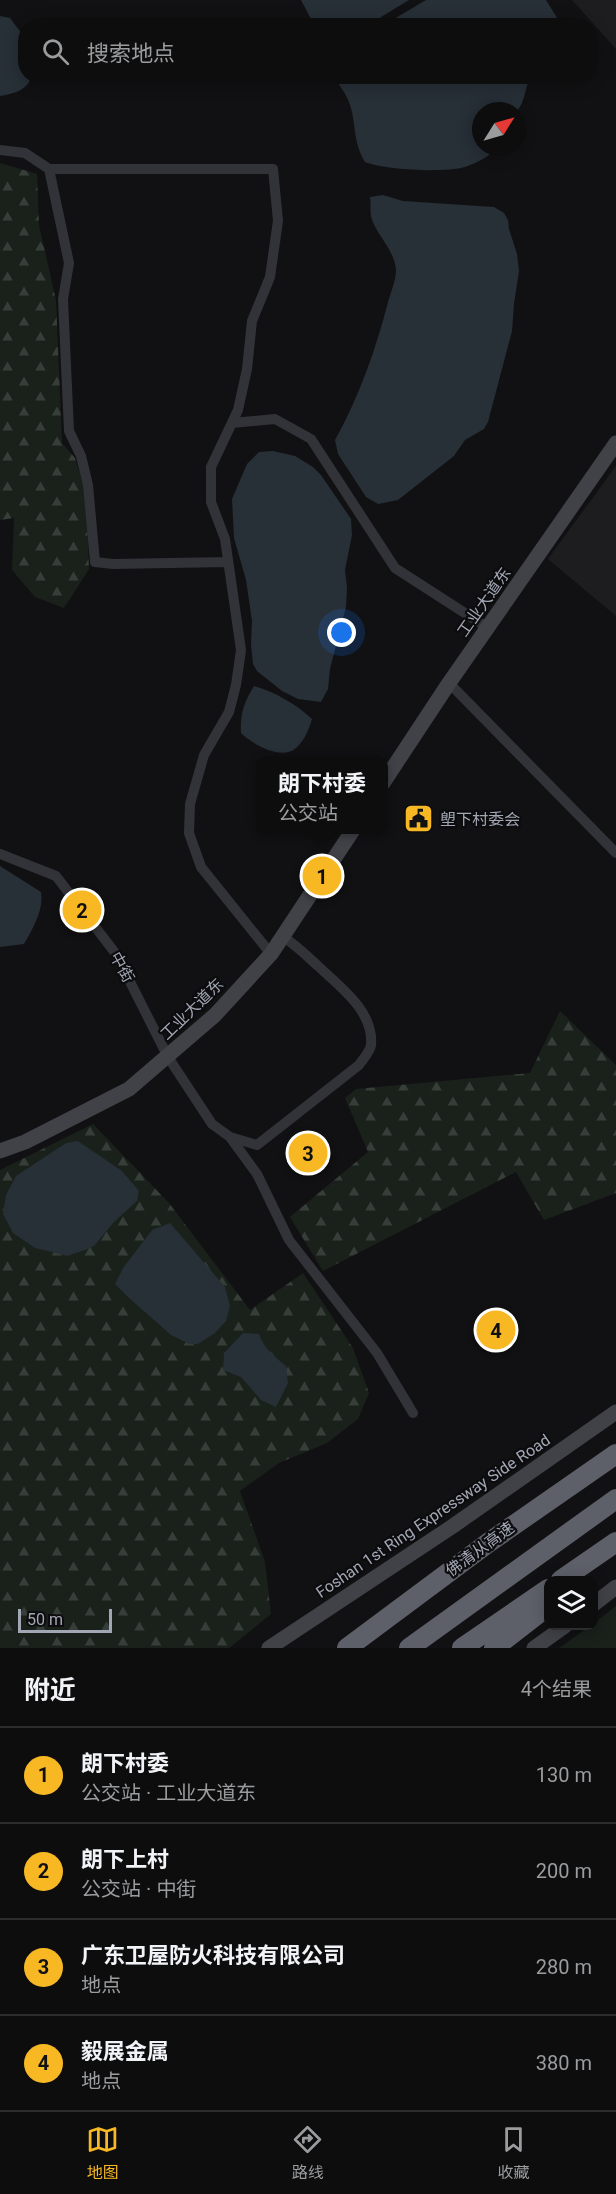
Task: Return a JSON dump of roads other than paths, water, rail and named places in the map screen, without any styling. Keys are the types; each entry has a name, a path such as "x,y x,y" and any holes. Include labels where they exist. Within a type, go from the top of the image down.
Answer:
{"highway":[{"name":"佛清从高速","path":"346,1648 488,1542 616,1454"},
{"path":"409,1648 616,1499"},
{"path":"568,1576 616,1542"},
{"path":"589,1576 616,1555"},
{"path":"462,1648 544,1592"},
{"path":"494,1648 544,1610"}],"street":[{"path":"0,150 25,153 49,170 273,169 278,221 270,277 252,321 247,369 238,410 211,467 211,502 225,539 241,650 229,712 204,755 190,804 189,833 201,867 271,954"},
{"path":"49,170 69,263 63,300 69,431 81,456 88,484 95,562 113,564 228,562"},
{"path":"232,423 275,419 311,439 395,568 488,628"},
{"name":"工业大道东","path":"388,777 449,683 616,443"},
{"path":"449,683 616,853"},
{"name":"工业大道东","path":"0,1151 25,1142 129,1089 215,1016 271,954 350,834"},
{"name":"中街","path":"0,854 56,876 117,954 168,1057 212,1124 230,1137"},
{"path":"230,1137 257,1145 359,1065 371,1048 370,1028 346,992 296,944 282,936"},
{"path":"230,1137 257,1174 289,1240 377,1353 413,1413"},
{"name":"Foshan 1st Ring Expressway Side Road","path":"269,1648 453,1526 616,1412"},
{"path":"598,1601 616,1587"},
{"path":"534,1648 559,1630"}],"place":[{"name":"塱下村委会","path":"419,819"},
{"name":"朗下村委","path":"322,876"},
{"name":"朗下上村","path":"82,910"},
{"name":"广东卫屋防火科技有限公司","path":"308,1153"},
{"name":"毅展金属","path":"496,1330"}]}
